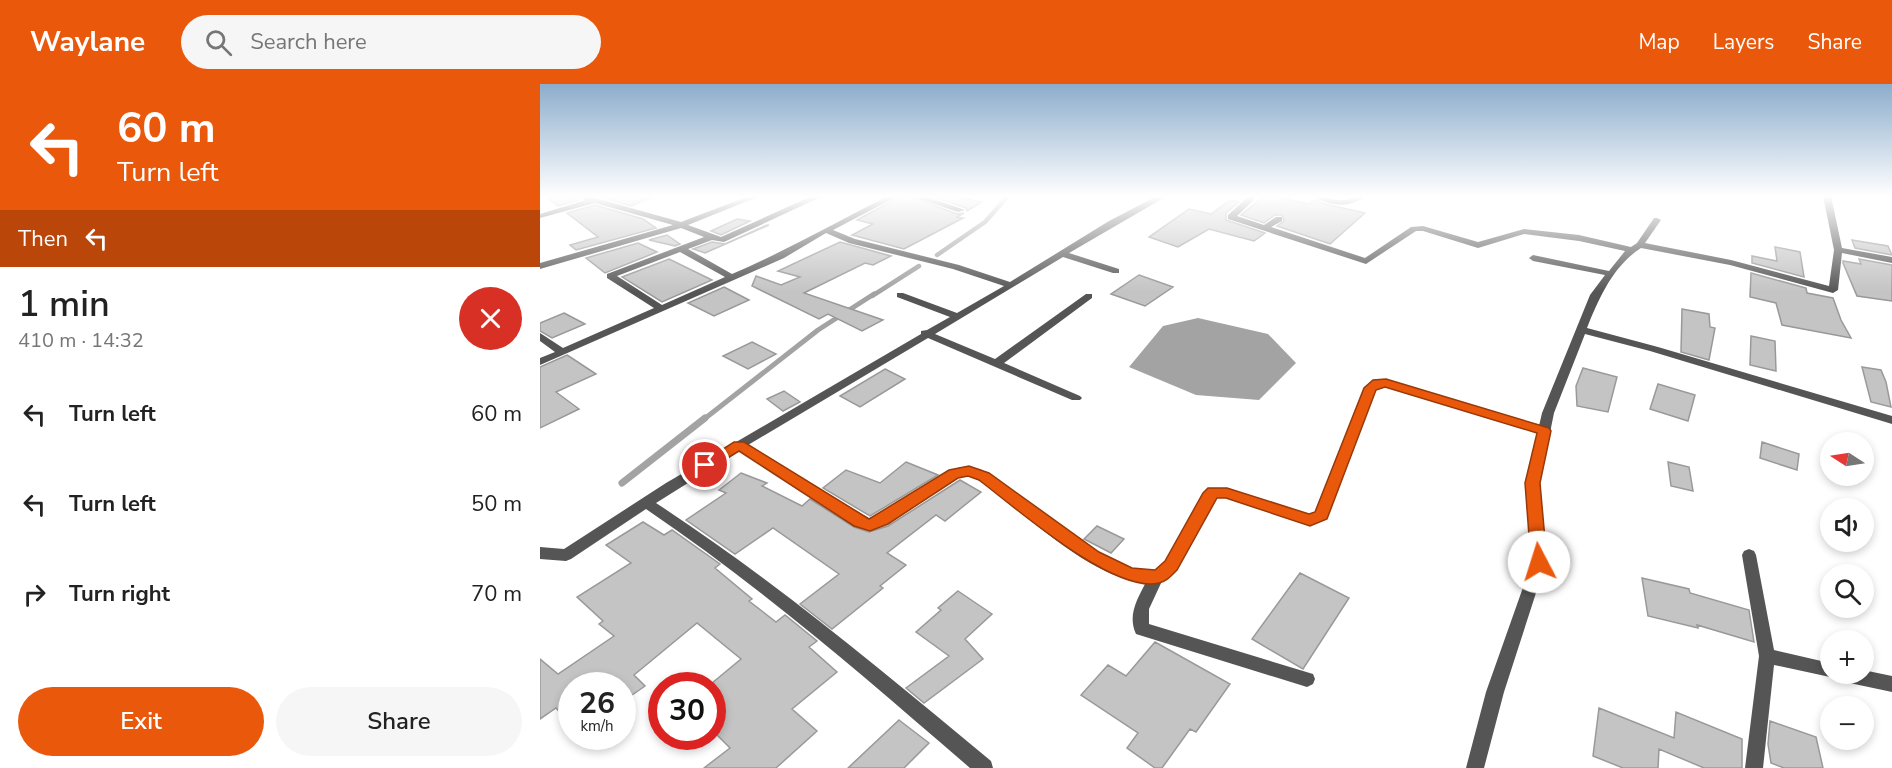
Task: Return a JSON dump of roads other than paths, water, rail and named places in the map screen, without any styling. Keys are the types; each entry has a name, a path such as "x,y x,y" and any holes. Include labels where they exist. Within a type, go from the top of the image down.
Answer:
{"street":[{"path":"540,266 672,228"},
{"path":"685,228 721,240 748,228"},
{"path":"540,362 781,256 830,228"},
{"path":"540,553 566,555 739,445 1104,228"},
{"path":"1265,228 1366,261 1414,229 1423,228 1478,245 1524,231 1731,263 1833,290 1838,250 1835,228"},
{"path":"1475,768 1495,692 1539,562 1533,483 1548,413 1595,295 1626,254 1637,247 1651,228"},
{"path":"826,230 852,241 956,267 1011,285"},
{"path":"661,308 610,276 711,237"},
{"path":"680,248 731,277"},
{"path":"1838,250 1892,260"},
{"path":"1063,254 1116,271"},
{"path":"1533,258 1611,274"},
{"path":"900,295 957,316"},
{"path":"997,363 1089,296"},
{"path":"1581,330 1654,349 1892,420"},
{"path":"925,333 1076,398"},
{"path":"540,336 562,352"},
{"path":"739,445 870,525 882,520 954,474 961,471 975,472 1093,556 1130,574 1156,577 1163,574 1171,565 1208,497 1213,492 1227,493 1310,520 1321,515 1370,388 1377,383 1386,383 1544,431"},
{"path":"646,502 700,537 844,650 984,768"},
{"path":"1749,555 1767,656 1754,768"},
{"path":"1156,577 1141,611 1139,621 1142,629 1306,678"},
{"path":"1767,656 1820,668"},
{"path":"1874,680 1892,684"}],"waterway":[{"path":"937,255 976,228"},
{"path":"872,296 919,266"},
{"path":"703,420 818,330 874,294"},
{"path":"622,483 705,418"}]}
